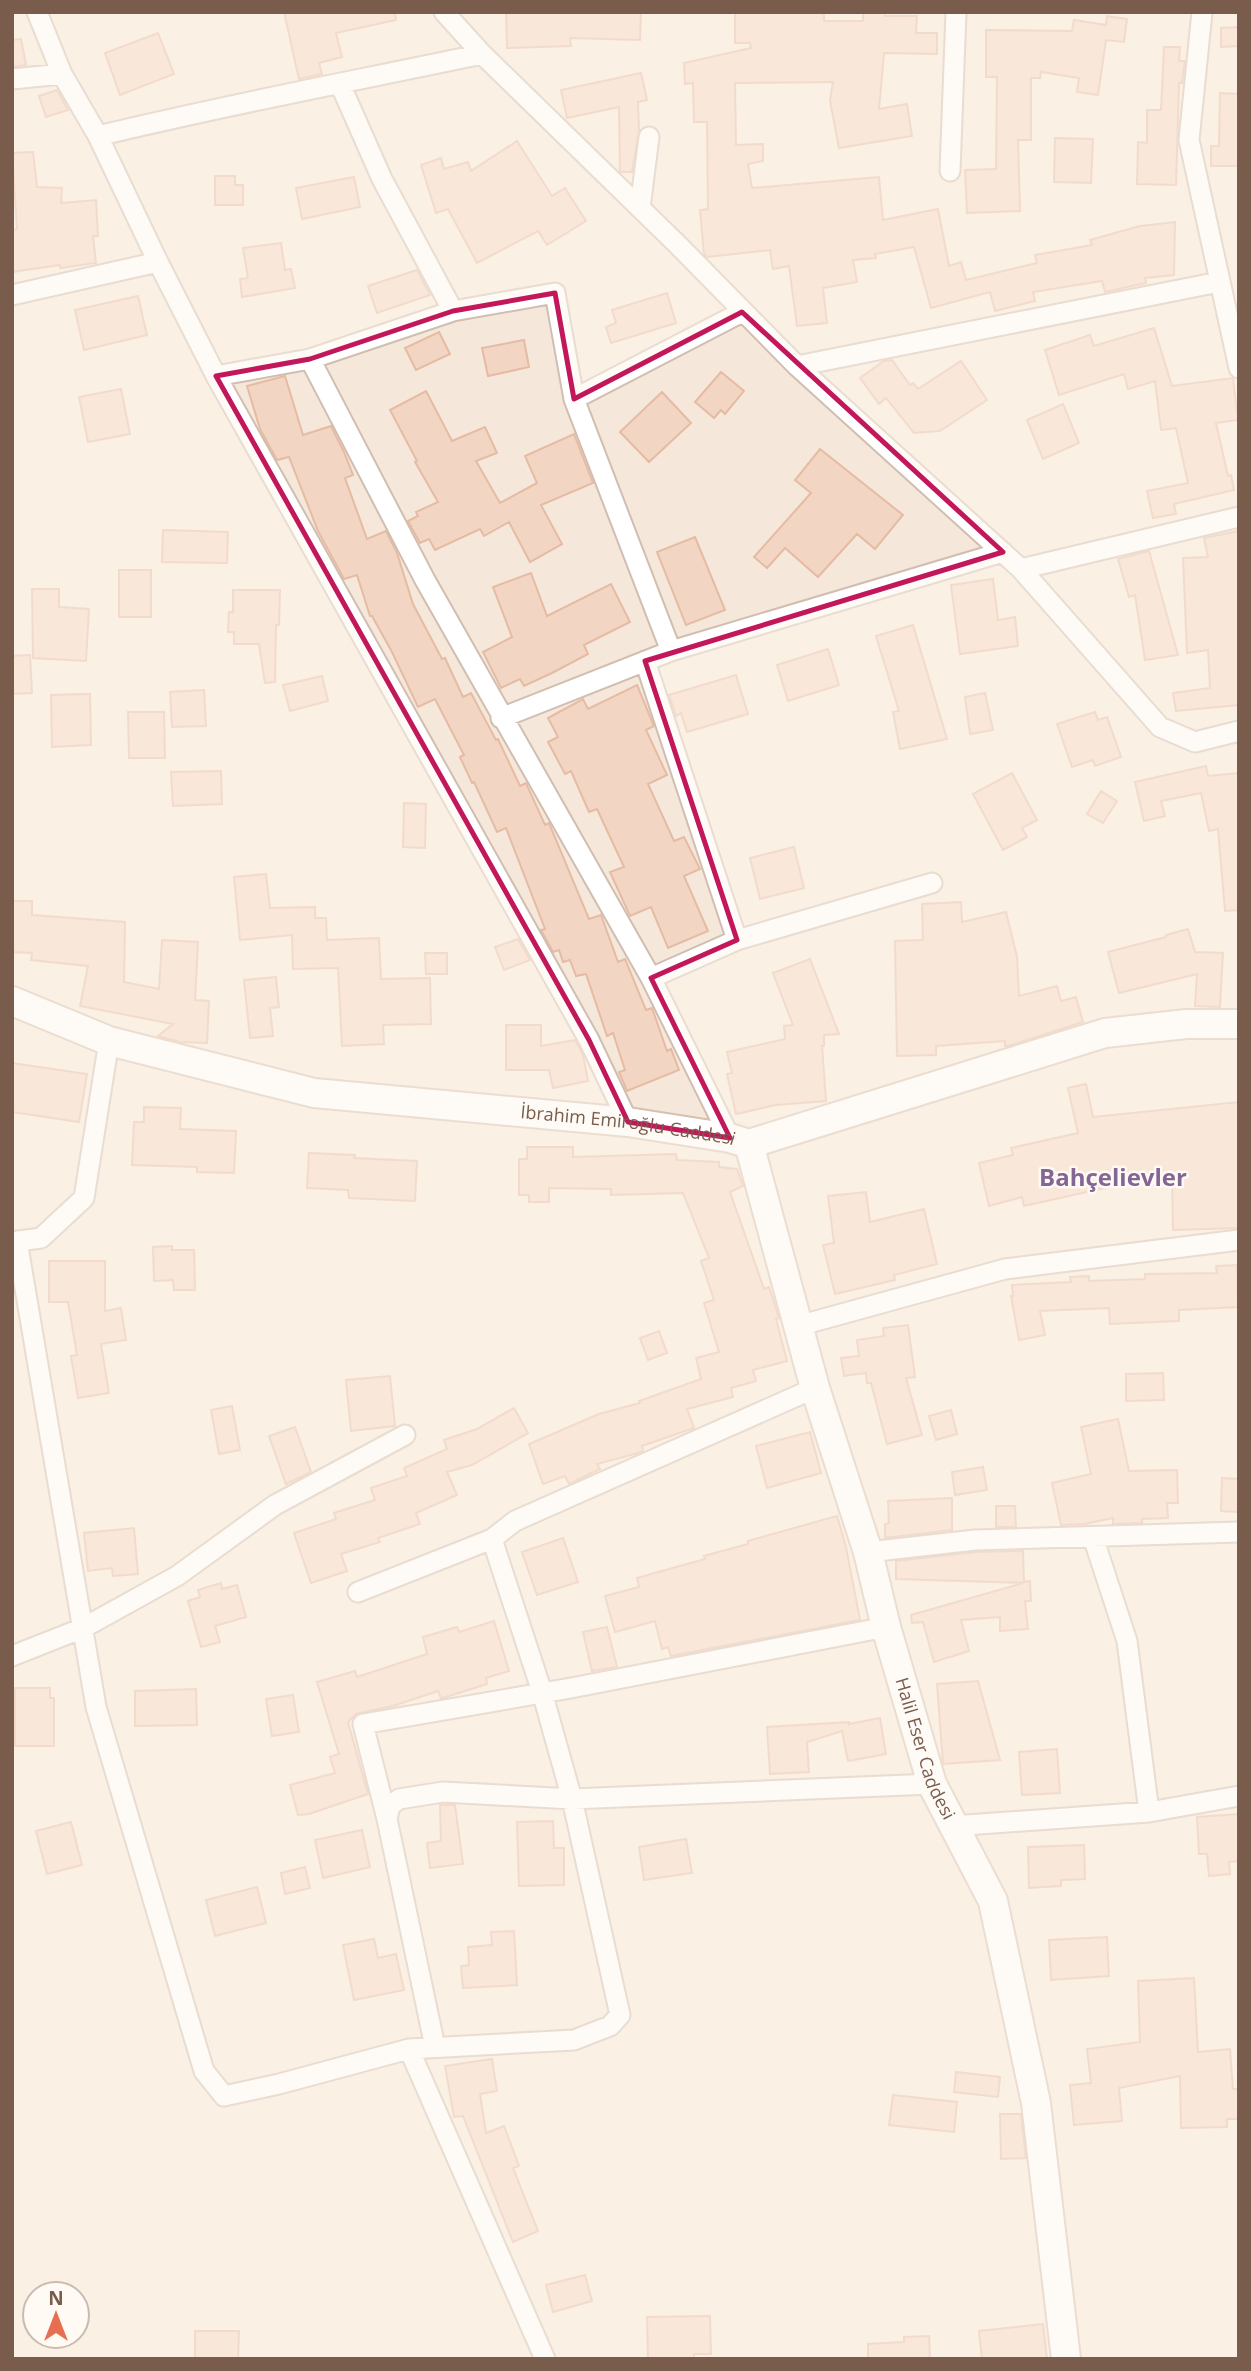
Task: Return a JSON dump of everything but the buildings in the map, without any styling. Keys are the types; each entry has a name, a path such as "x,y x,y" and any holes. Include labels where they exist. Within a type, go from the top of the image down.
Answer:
{"street":[{"path":"37,12 62,74 98,136 216,376 589,1040 628,1122"},
{"path":"444,12 482,54 797,366 1021,569 1160,727 1195,742 1239,731"},
{"path":"950,171 956,12"},
{"path":"1202,12 1189,140 1239,368"},
{"path":"98,136 201,111 482,54"},
{"path":"12,79 62,74"},
{"path":"340,84 382,179 453,311"},
{"path":"640,208 649,137"},
{"path":"12,295 158,262"},
{"path":"797,366 1219,282"},
{"path":"216,376 310,359 453,311 555,293 574,399 671,651"},
{"path":"574,399 742,312"},
{"path":"310,359 425,580 651,978 739,1141"},
{"path":"1021,569 1239,517"},
{"path":"501,718 671,651 1003,552"},
{"path":"645,661 737,940"},
{"path":"651,978 737,940 932,883"},
{"name":"İbrahim Emiroğlu Caddesi","path":"12,1001 109,1041 314,1093 628,1122 739,1141 1105,1033 1186,1024 1239,1024"},
{"path":"109,1041 83,1198 41,1237 15,1242 96,1707 204,2071 224,2096 409,2049 574,2040 610,2026 620,2015 572,1799 542,1692 492,1539"},
{"name":"Halil Eser Caddesi","path":"739,1141 869,1552 886,1627 932,1783 993,1901 1036,2104 1066,2359"},
{"path":"798,1326 1005,1269 1239,1240"},
{"path":"358,1592 492,1539 515,1521 815,1388"},
{"path":"12,1657 83,1628 177,1576 275,1505 405,1435"},
{"path":"869,1552 975,1540 1239,1532"},
{"path":"1093,1537 1127,1641 1149,1812"},
{"path":"435,2047 387,1819 363,1724 886,1627"},
{"path":"387,1819 390,1806 400,1799 443,1792 572,1799 932,1783"},
{"path":"952,1826 1149,1812 1239,1796"},
{"path":"409,2049 545,2359"}],"highlighted area":[{"path":"555,293 574,399 742,312 1003,552 645,661 737,940 651,978 730,1138 628,1122 589,1040 216,376 310,359 453,311"}],"shaded area":[{"path":"12,12 1239,12 1239,2359 12,2359"}],"district":[{"name":"Bahçelievler","path":"1113,1178"}]}
